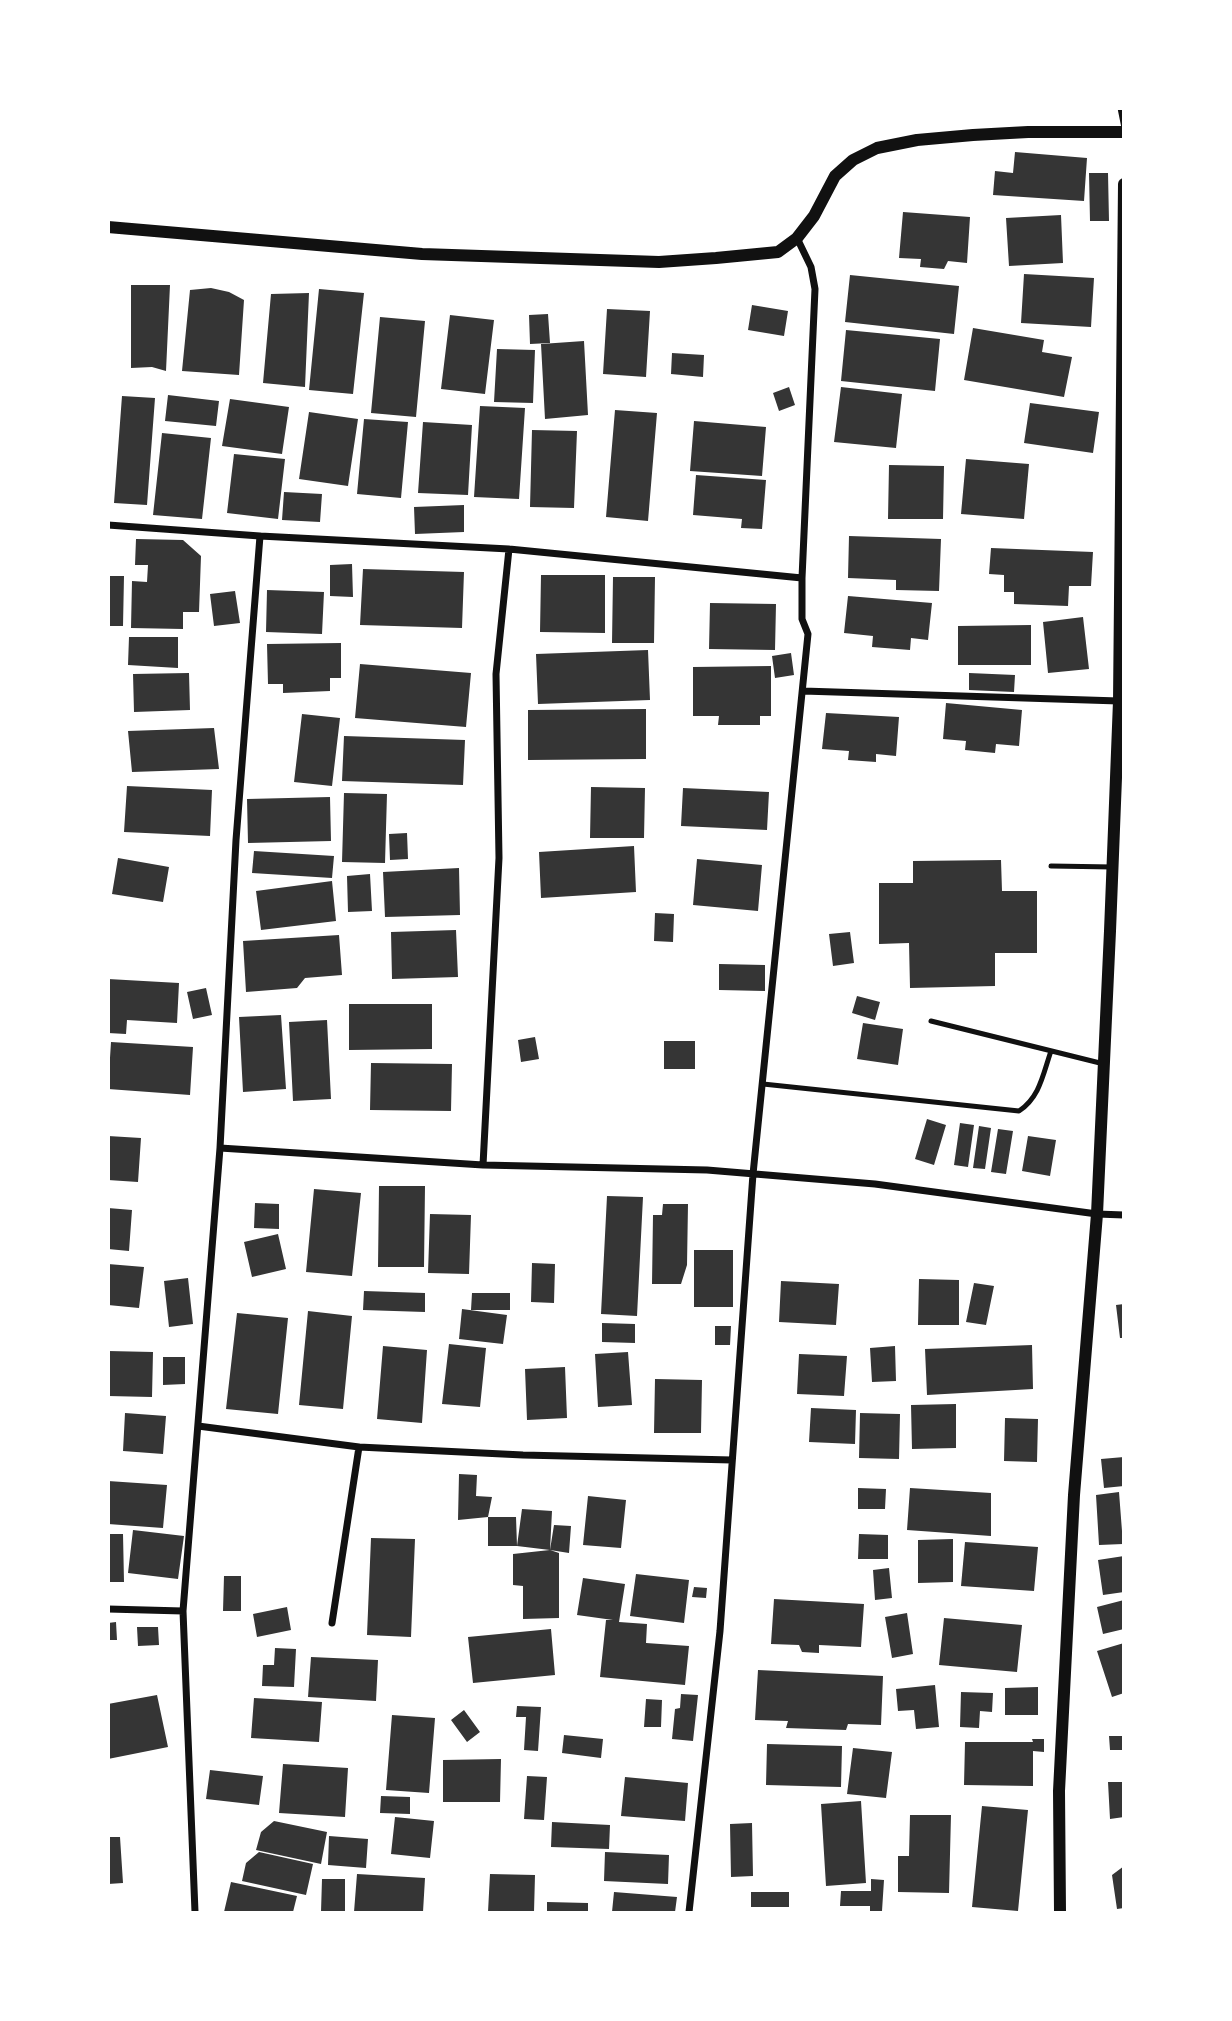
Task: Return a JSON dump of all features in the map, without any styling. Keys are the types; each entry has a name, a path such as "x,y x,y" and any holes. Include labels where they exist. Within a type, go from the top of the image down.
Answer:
{"street":[{"path":"108,227 422,254 659,262 778,252 797,238 814,216 835,176 853,160 877,148 917,140 973,135 1124,130"},
{"path":"1060,1913 1059,1791 1074,1495 1097,1214 1113,867 1119,701 1124,184"},
{"path":"689,1913 720,1631 753,1174 808,635 802,619 802,578 815,289 806,255 797,238"},
{"path":"108,525 509,549 802,578"},
{"path":"195,1913 183,1611 220,1148 236,840 260,536"},
{"path":"483,1165 499,858 496,674 509,549"},
{"path":"803,691 1119,701"},
{"path":"220,1148 483,1165 707,1170 875,1184 1097,1214 1124,1215"},
{"path":"198,1426 359,1447 523,1455 732,1460"},
{"path":"332,1623 359,1447"},
{"path":"108,1609 183,1611"}],"lane":[{"path":"1121,108 1124,130"},
{"path":"1051,866 1113,867"},
{"path":"931,1021 1104,1064"},
{"path":"763,1084 1019,1111 1030,1104 1038,1090 1051,1051"}],"building":[{"path":"1015,152 1087,158 1084,201 993,195 995,171 1013,173"},
{"path":"1089,173 1108,173 1109,221 1090,221"},
{"path":"903,212 970,217 967,263 948,261 944,269 920,267 921,259 899,258"},
{"path":"1061,215 1063,263 1009,266 1006,218"},
{"path":"1024,274 1094,278 1091,327 1021,323"},
{"path":"850,275 959,286 954,334 845,322"},
{"path":"131,285 170,285 166,371 152,367 131,368"},
{"path":"211,288 229,292 244,300 239,375 182,371 190,290"},
{"path":"319,289 364,293 353,394 309,390"},
{"path":"309,293 305,387 263,383 271,294"},
{"path":"752,305 788,311 784,336 748,330"},
{"path":"607,309 650,311 646,377 603,374"},
{"path":"548,314 550,343 530,344 529,315"},
{"path":"450,315 494,320 485,394 441,389"},
{"path":"380,317 425,321 416,417 371,413"},
{"path":"973,328 1044,340 1042,352 1072,357 1064,397 964,380"},
{"path":"846,330 940,339 935,391 841,381"},
{"path":"584,341 588,415 545,419 541,344"},
{"path":"497,349 535,350 533,403 494,402"},
{"path":"672,353 704,355 703,377 671,374"},
{"path":"789,387 795,405 779,411 773,393"},
{"path":"841,387 902,394 896,448 834,442"},
{"path":"168,395 219,401 216,426 165,421"},
{"path":"122,396 155,398 147,505 114,503"},
{"path":"230,399 289,407 282,454 222,446"},
{"path":"1030,403 1099,412 1093,453 1024,443"},
{"path":"480,406 525,408 519,499 474,497"},
{"path":"615,410 657,413 648,521 606,517"},
{"path":"309,412 358,419 348,486 299,479"},
{"path":"364,419 408,422 401,498 357,494"},
{"path":"694,421 766,427 762,476 690,471"},
{"path":"423,422 472,425 468,495 418,493"},
{"path":"532,430 577,431 574,508 530,507"},
{"path":"162,433 211,438 202,519 153,515"},
{"path":"234,454 285,459 278,519 227,513"},
{"path":"966,459 1029,464 1024,519 961,514"},
{"path":"889,465 944,466 943,519 888,519"},
{"path":"696,475 766,480 762,529 741,528 742,519 693,515"},
{"path":"284,492 322,494 320,522 282,520"},
{"path":"464,505 464,532 415,534 414,507"},
{"path":"849,536 941,539 939,591 896,590 896,580 848,578"},
{"path":"136,539 183,540 201,556 199,612 183,612 183,629 131,628 132,581 147,582 148,565 135,565"},
{"path":"991,548 1093,552 1091,586 1069,586 1068,606 1014,604 1014,592 1004,592 1004,575 989,574"},
{"path":"352,564 353,597 330,596 330,565"},
{"path":"363,569 464,572 462,628 360,625"},
{"path":"541,575 605,575 605,633 540,632"},
{"path":"108,576 124,576 123,626 108,626"},
{"path":"613,577 655,577 654,643 612,643"},
{"path":"267,590 324,592 322,634 266,632"},
{"path":"235,591 240,623 214,626 210,594"},
{"path":"848,596 932,603 928,640 911,638 910,650 872,647 873,636 844,633"},
{"path":"710,603 776,604 775,650 709,649"},
{"path":"1083,617 1089,669 1048,673 1043,622"},
{"path":"1031,625 1031,665 958,665 958,626"},
{"path":"129,637 178,637 178,668 128,665"},
{"path":"341,643 341,678 330,678 330,691 283,693 283,684 268,684 267,644"},
{"path":"648,650 650,700 538,704 536,654"},
{"path":"791,653 794,675 775,678 772,656"},
{"path":"360,664 471,673 466,727 355,718"},
{"path":"771,666 771,716 760,716 760,725 718,725 719,716 693,716 693,667"},
{"path":"189,673 190,710 134,712 133,674"},
{"path":"969,673 1015,675 1014,692 969,690"},
{"path":"946,703 1022,710 1019,746 996,744 995,753 965,750 966,741 943,739"},
{"path":"646,709 646,759 528,760 528,710"},
{"path":"826,713 899,717 896,756 876,754 876,762 848,760 849,751 822,749"},
{"path":"302,714 340,718 332,786 294,782"},
{"path":"214,728 219,769 132,772 128,731"},
{"path":"344,736 465,740 463,785 342,781"},
{"path":"127,786 212,790 210,836 124,832"},
{"path":"591,787 645,788 644,838 590,838"},
{"path":"683,788 769,792 767,830 681,826"},
{"path":"344,793 387,794 385,863 342,862"},
{"path":"330,797 331,841 248,843 247,799"},
{"path":"407,833 408,859 390,860 389,834"},
{"path":"634,846 636,892 541,898 539,852"},
{"path":"254,851 334,856 332,878 252,873"},
{"path":"118,858 169,867 163,902 112,894"},
{"path":"697,859 762,865 758,911 693,905"},
{"path":"1001,860 1002,891 1037,891 1037,953 995,953 995,986 910,988 909,943 879,944 879,883 913,883 913,861"},
{"path":"459,868 460,915 385,917 383,872"},
{"path":"370,874 372,911 348,912 347,876"},
{"path":"332,881 336,921 261,930 256,891"},
{"path":"655,913 674,914 673,942 654,941"},
{"path":"456,930 458,977 392,979 391,932"},
{"path":"850,932 854,963 833,966 829,934"},
{"path":"339,935 342,975 305,978 297,988 246,992 243,941"},
{"path":"719,964 765,965 765,991 719,990"},
{"path":"108,979 179,983 177,1023 127,1020 126,1034 108,1033"},
{"path":"206,988 212,1015 193,1019 187,992"},
{"path":"857,996 880,1002 875,1020 852,1013"},
{"path":"349,1004 432,1004 432,1049 349,1050"},
{"path":"281,1015 286,1089 243,1092 239,1017"},
{"path":"327,1020 331,1099 293,1101 289,1022"},
{"path":"863,1023 903,1029 898,1065 857,1059"},
{"path":"535,1037 539,1059 521,1062 518,1040"},
{"path":"664,1041 695,1041 695,1069 664,1069"},
{"path":"111,1042 193,1047 190,1095 108,1089"},
{"path":"371,1063 452,1064 451,1111 370,1110"},
{"path":"927,1119 946,1125 934,1165 915,1159"},
{"path":"960,1123 974,1125 968,1167 954,1165"},
{"path":"979,1126 991,1128 985,1169 973,1168"},
{"path":"998,1129 1013,1131 1006,1174 991,1172"},
{"path":"108,1136 141,1138 138,1182 108,1180"},
{"path":"1028,1136 1056,1140 1050,1176 1022,1171"},
{"path":"379,1186 425,1186 424,1267 378,1267"},
{"path":"314,1189 361,1193 352,1276 306,1272"},
{"path":"607,1196 643,1197 637,1316 601,1314"},
{"path":"255,1203 279,1204 279,1229 254,1228"},
{"path":"663,1204 688,1204 687,1265 681,1284 652,1284 653,1215 662,1215"},
{"path":"108,1208 132,1210 129,1251 108,1249"},
{"path":"430,1214 471,1215 469,1274 428,1273"},
{"path":"278,1234 286,1269 252,1277 244,1242"},
{"path":"694,1250 733,1250 733,1307 694,1307"},
{"path":"532,1263 555,1264 554,1303 531,1302"},
{"path":"108,1264 144,1267 139,1308 108,1305"},
{"path":"188,1278 193,1324 169,1327 164,1281"},
{"path":"919,1279 959,1280 959,1325 918,1325"},
{"path":"781,1281 839,1284 836,1325 779,1322"},
{"path":"974,1283 994,1286 986,1325 966,1322"},
{"path":"364,1291 425,1293 425,1312 363,1310"},
{"path":"472,1293 510,1293 510,1310 471,1310"},
{"path":"1124,1304 1124,1338 1120,1338 1116,1305"},
{"path":"462,1309 507,1315 503,1344 459,1339"},
{"path":"308,1311 352,1316 343,1409 299,1405"},
{"path":"237,1313 288,1318 278,1414 226,1409"},
{"path":"602,1323 635,1324 635,1343 602,1342"},
{"path":"715,1326 731,1326 730,1345 715,1345"},
{"path":"449,1344 486,1348 480,1407 442,1404"},
{"path":"1032,1345 1033,1389 927,1395 925,1349"},
{"path":"383,1346 427,1350 422,1423 377,1419"},
{"path":"895,1346 896,1381 872,1382 870,1348"},
{"path":"108,1351 153,1352 152,1397 108,1396"},
{"path":"628,1352 632,1405 598,1407 595,1354"},
{"path":"799,1354 847,1356 844,1396 797,1394"},
{"path":"163,1357 185,1357 185,1384 163,1385"},
{"path":"565,1367 567,1418 527,1420 525,1369"},
{"path":"655,1379 702,1380 701,1433 654,1433"},
{"path":"956,1404 956,1448 912,1449 911,1405"},
{"path":"811,1408 856,1410 855,1444 809,1442"},
{"path":"125,1413 166,1416 163,1454 123,1451"},
{"path":"860,1413 900,1414 899,1459 859,1458"},
{"path":"1005,1418 1038,1419 1037,1462 1004,1461"},
{"path":"1124,1457 1124,1486 1104,1488 1101,1459"},
{"path":"459,1474 477,1475 476,1496 492,1497 488,1517 458,1520"},
{"path":"108,1481 167,1485 163,1528 108,1524"},
{"path":"858,1488 886,1489 885,1509 858,1509"},
{"path":"910,1488 991,1493 991,1536 907,1530"},
{"path":"1119,1492 1123,1544 1099,1545 1096,1495"},
{"path":"588,1496 626,1500 621,1548 583,1545"},
{"path":"522,1509 552,1511 550,1550 517,1546"},
{"path":"488,1517 516,1517 517,1546 488,1546"},
{"path":"554,1525 571,1526 569,1553 550,1550"},
{"path":"133,1530 184,1536 178,1579 128,1573"},
{"path":"108,1534 123,1534 124,1582 108,1582"},
{"path":"859,1534 888,1535 888,1559 858,1559"},
{"path":"371,1538 415,1539 411,1637 367,1635"},
{"path":"953,1539 953,1582 918,1583 918,1540"},
{"path":"965,1542 1038,1547 1034,1591 961,1586"},
{"path":"550,1550 559,1553 559,1618 523,1619 523,1586 513,1585 513,1554"},
{"path":"1124,1556 1124,1592 1103,1595 1098,1560"},
{"path":"889,1568 892,1598 875,1600 873,1570"},
{"path":"636,1574 689,1580 684,1623 630,1616"},
{"path":"224,1576 241,1576 241,1611 223,1611"},
{"path":"583,1578 625,1584 619,1622 647,1624 646,1643 689,1646 685,1685 600,1677 606,1620 613,1620 577,1615"},
{"path":"694,1587 707,1588 706,1598 692,1597"},
{"path":"774,1599 864,1604 861,1647 819,1645 819,1653 802,1652 799,1645 771,1644"},
{"path":"1124,1600 1124,1629 1103,1634 1097,1607"},
{"path":"287,1607 291,1630 257,1637 253,1614"},
{"path":"907,1613 913,1654 892,1658 885,1617"},
{"path":"944,1618 1022,1625 1017,1672 939,1665"},
{"path":"116,1622 117,1640 108,1640 108,1623"},
{"path":"137,1627 158,1627 159,1645 138,1646"},
{"path":"551,1629 555,1675 473,1683 468,1637"},
{"path":"1124,1643 1124,1693 1112,1697 1097,1651"},
{"path":"275,1648 296,1649 294,1687 262,1686 263,1665 274,1665"},
{"path":"311,1657 378,1660 376,1701 308,1697"},
{"path":"758,1670 883,1676 881,1725 848,1724 846,1730 786,1728 788,1721 755,1720"},
{"path":"935,1685 939,1727 916,1729 914,1710 898,1711 896,1689"},
{"path":"1038,1687 1038,1715 1005,1715 1005,1688"},
{"path":"961,1692 993,1693 992,1712 980,1711 979,1728 960,1727"},
{"path":"681,1694 698,1695 693,1741 672,1739 675,1709 680,1708"},
{"path":"157,1695 168,1747 108,1759 108,1704"},
{"path":"254,1698 322,1702 319,1742 251,1738"},
{"path":"646,1699 662,1700 661,1727 644,1727"},
{"path":"517,1706 541,1707 538,1751 524,1750 526,1717 516,1717"},
{"path":"464,1710 480,1732 467,1742 451,1720"},
{"path":"392,1715 435,1718 429,1793 386,1790"},
{"path":"564,1735 603,1739 601,1758 562,1753"},
{"path":"1109,1736 1124,1736 1124,1750 1110,1750"},
{"path":"1032,1739 1044,1739 1044,1752 1033,1751 1033,1786 964,1785 965,1742 1033,1742"},
{"path":"767,1744 842,1746 841,1787 766,1785"},
{"path":"853,1748 892,1752 886,1798 847,1794"},
{"path":"501,1759 500,1802 443,1802 443,1760"},
{"path":"283,1764 348,1768 345,1817 279,1813"},
{"path":"210,1770 263,1776 259,1805 206,1799"},
{"path":"527,1776 547,1777 544,1820 524,1819"},
{"path":"625,1777 688,1783 685,1821 621,1816"},
{"path":"1108,1782 1124,1782 1124,1817 1110,1819"},
{"path":"381,1796 410,1797 410,1814 380,1813"},
{"path":"861,1801 866,1883 826,1886 821,1804"},
{"path":"982,1806 1028,1810 1018,1911 972,1907"},
{"path":"910,1815 951,1815 949,1893 898,1892 898,1856 909,1856"},
{"path":"395,1817 434,1821 430,1858 391,1854"},
{"path":"274,1821 327,1832 321,1864 256,1850 261,1832"},
{"path":"552,1822 610,1825 609,1849 551,1847"},
{"path":"752,1823 753,1876 731,1877 730,1824"},
{"path":"329,1836 368,1839 366,1868 328,1865"},
{"path":"108,1837 120,1837 123,1883 108,1884"},
{"path":"259,1852 313,1864 306,1895 242,1881 246,1863"},
{"path":"605,1852 669,1855 668,1884 604,1881"},
{"path":"1124,1866 1124,1908 1117,1909 1112,1875"},
{"path":"357,1874 425,1878 423,1912 354,1912"},
{"path":"490,1874 535,1875 534,1912 488,1912"},
{"path":"322,1879 345,1879 345,1912 321,1912"},
{"path":"871,1879 884,1880 882,1911 870,1911 870,1906 840,1906 841,1891 871,1891"},
{"path":"231,1882 297,1896 293,1912 224,1912"},
{"path":"614,1892 677,1897 675,1912 612,1912"},
{"path":"751,1892 789,1892 789,1907 751,1907"},
{"path":"547,1902 588,1903 588,1912 547,1912"}]}
